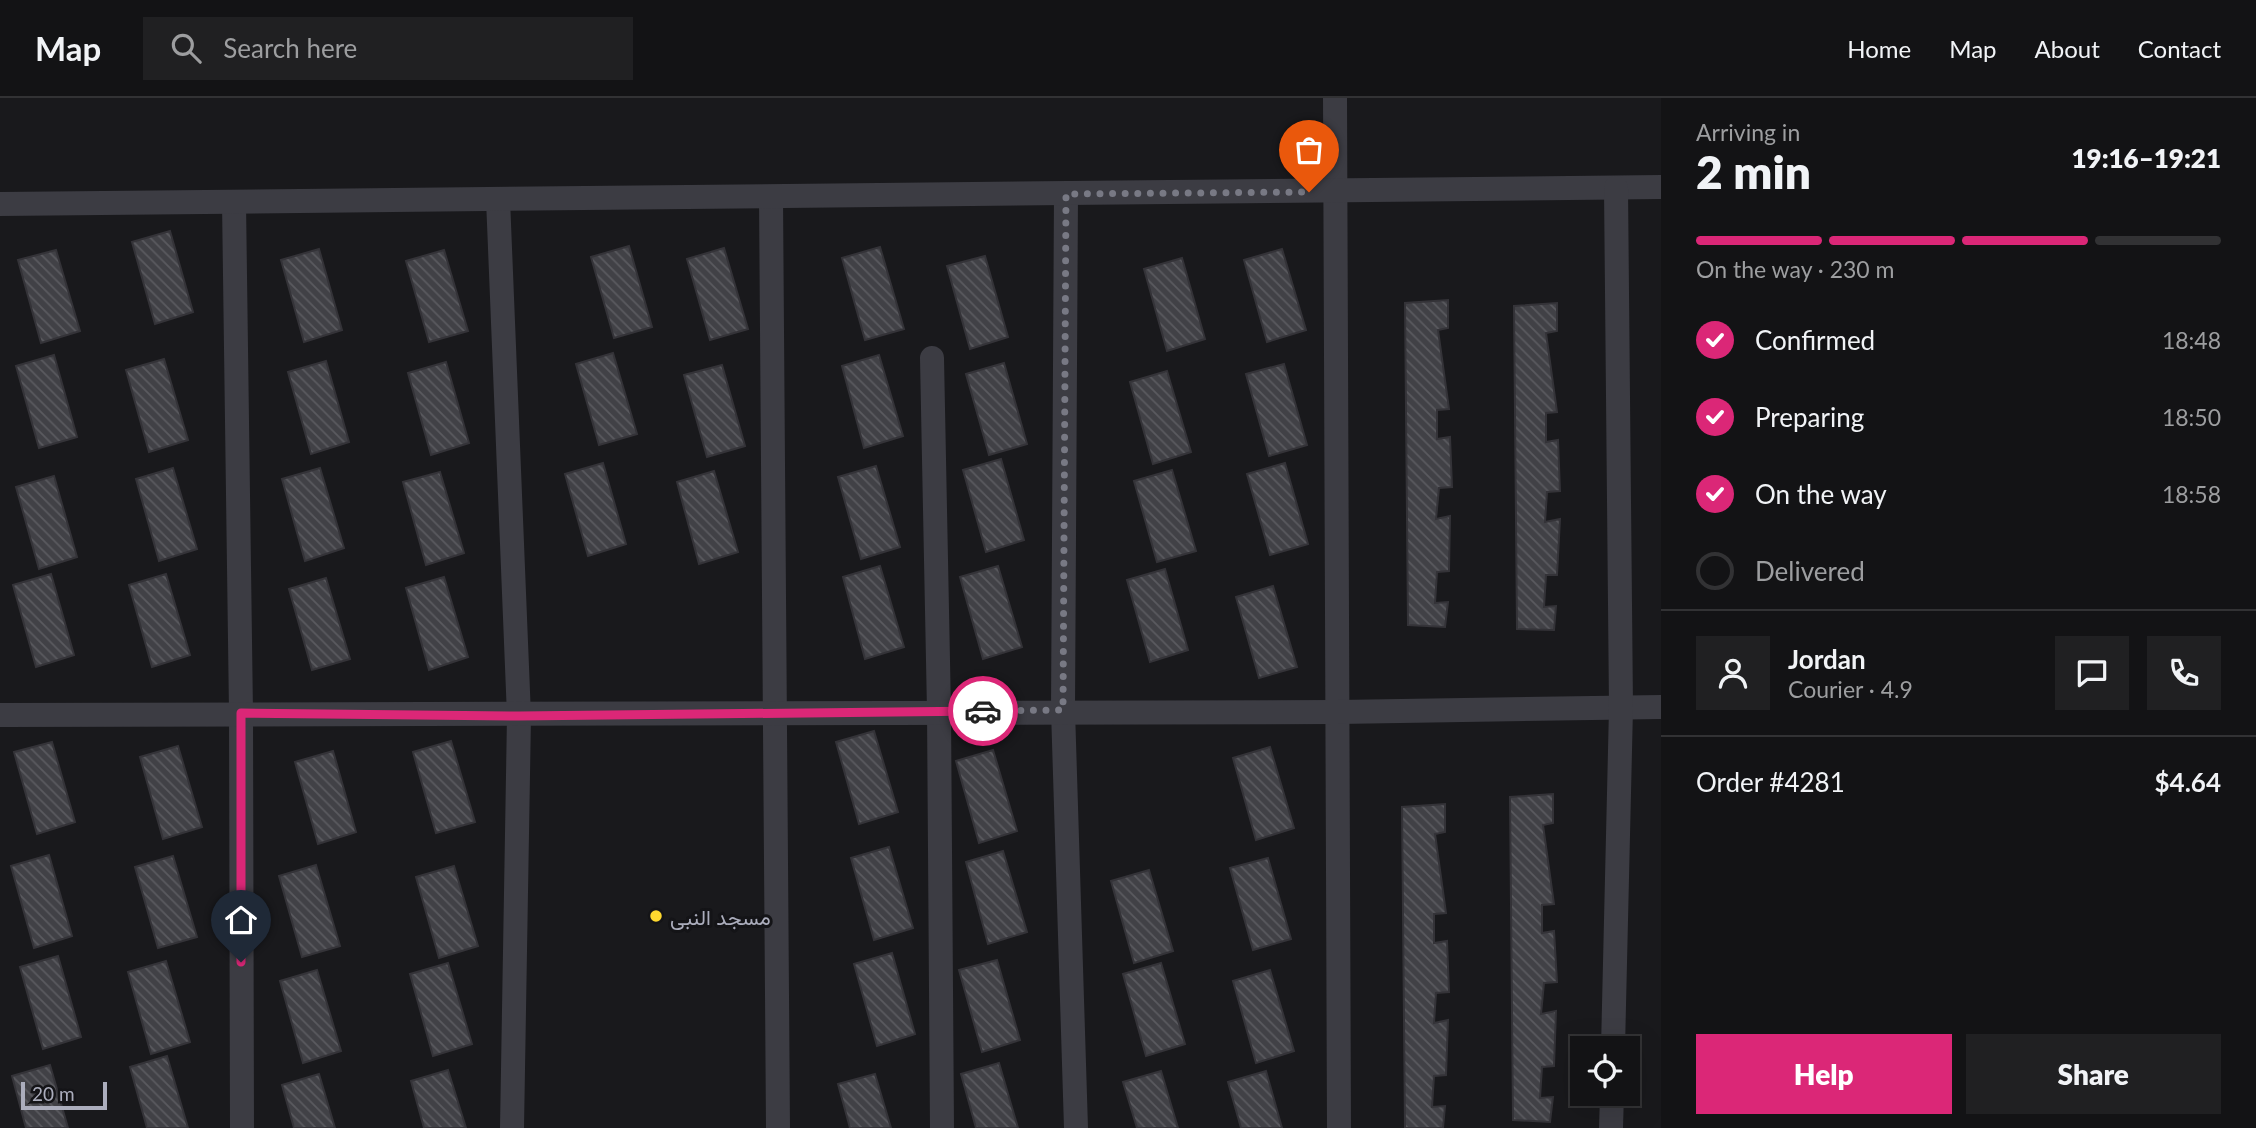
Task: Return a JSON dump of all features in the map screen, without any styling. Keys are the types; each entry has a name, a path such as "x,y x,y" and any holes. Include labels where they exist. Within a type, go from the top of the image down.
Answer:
{"street":[{"path":"1335,98 1339,1128"},
{"path":"0,204 1661,187"},
{"path":"1613,1036 1621,708 1616,188"},
{"path":"1066,194 1063,710 1076,1128"},
{"path":"771,197 778,1128"},
{"path":"498,199 519,716 512,1128"},
{"path":"234,202 241,713 242,1128"},
{"path":"932,358 939,711 942,1128"},
{"path":"0,715 241,713 519,716 1063,710 1338,712 1661,707"},
{"path":"1611,1128 1612,1106"}],"building":[{"path":"170,231 193,312 155,324 132,242"},
{"path":"629,246 652,327 614,338 591,257"},
{"path":"880,247 904,329 865,340 842,258"},
{"path":"724,248 748,329 710,340 687,259"},
{"path":"319,249 342,330 304,342 281,260"},
{"path":"1282,249 1306,330 1267,342 1244,260"},
{"path":"56,250 80,331 41,343 18,260"},
{"path":"444,250 468,331 429,342 406,261"},
{"path":"985,256 1008,337 970,349 947,266"},
{"path":"1182,258 1205,339 1167,351 1144,269"},
{"path":"1448,300 1448,328 1438,330 1449,409 1437,410 1437,439 1450,437 1452,487 1439,488 1436,519 1450,516 1449,571 1437,572 1435,603 1448,602 1445,627 1408,625 1405,303"},
{"path":"1557,303 1557,331 1546,333 1557,412 1546,413 1546,442 1558,440 1560,491 1547,492 1545,522 1560,519 1557,575 1546,575 1544,607 1556,606 1554,630 1517,629 1514,306"},
{"path":"613,353 637,434 599,445 576,364"},
{"path":"54,355 77,437 39,448 16,366"},
{"path":"879,355 903,436 864,448 842,366"},
{"path":"164,359 188,440 149,452 126,370"},
{"path":"326,361 349,442 311,454 288,372"},
{"path":"446,362 469,443 431,455 408,373"},
{"path":"1004,363 1027,444 989,455 966,374"},
{"path":"1284,364 1307,445 1269,456 1246,374"},
{"path":"722,365 745,446 707,457 684,375"},
{"path":"1167,371 1191,452 1153,464 1130,382"},
{"path":"1001,459 1024,540 986,552 963,470"},
{"path":"603,463 626,544 588,556 565,474"},
{"path":"1285,463 1308,544 1270,555 1247,474"},
{"path":"876,466 900,547 861,559 838,477"},
{"path":"173,468 197,549 159,561 136,479"},
{"path":"320,468 344,548 305,561 282,479"},
{"path":"1172,470 1196,551 1157,562 1134,481"},
{"path":"714,471 738,552 699,564 677,482"},
{"path":"440,472 464,553 426,565 403,482"},
{"path":"54,476 77,557 39,569 16,487"},
{"path":"880,566 904,647 865,659 843,577"},
{"path":"998,566 1022,647 983,659 960,577"},
{"path":"1165,569 1188,650 1150,662 1127,580"},
{"path":"51,574 74,655 36,667 13,585"},
{"path":"166,574 190,655 152,667 129,585"},
{"path":"444,577 468,657 429,670 406,588"},
{"path":"326,578 350,659 312,670 289,589"},
{"path":"1273,586 1297,667 1259,678 1236,597"},
{"path":"874,731 898,812 859,824 836,742"},
{"path":"451,741 475,822 436,833 413,752"},
{"path":"52,742 75,822 37,834 14,752"},
{"path":"178,746 202,827 163,839 140,757"},
{"path":"1270,747 1294,828 1256,840 1233,758"},
{"path":"993,750 1017,831 979,843 956,761"},
{"path":"333,751 356,832 318,844 295,762"},
{"path":"1553,794 1553,823 1543,825 1554,904 1542,905 1542,933 1554,931 1557,982 1544,983 1541,1014 1556,1011 1554,1066 1542,1067 1540,1098 1553,1097 1550,1122 1513,1120 1510,797"},
{"path":"1445,804 1445,832 1435,834 1446,913 1434,914 1434,943 1447,941 1449,992 1436,993 1434,1023 1448,1020 1446,1075 1434,1076 1432,1107 1445,1106 1443,1128 1405,1128 1402,807"},
{"path":"889,847 913,928 874,940 851,858"},
{"path":"1003,851 1027,932 988,944 966,862"},
{"path":"49,855 72,936 34,948 11,866"},
{"path":"173,856 197,937 158,948 135,867"},
{"path":"1268,858 1291,939 1253,950 1230,868"},
{"path":"316,865 340,946 302,957 279,876"},
{"path":"454,866 478,946 439,958 416,877"},
{"path":"1149,870 1173,951 1134,963 1111,881"},
{"path":"892,953 915,1034 877,1046 854,964"},
{"path":"58,956 81,1037 43,1049 20,967"},
{"path":"997,960 1020,1040 982,1052 959,970"},
{"path":"166,961 190,1042 151,1054 128,972"},
{"path":"448,963 472,1044 433,1056 410,974"},
{"path":"1161,963 1185,1044 1146,1056 1123,974"},
{"path":"317,970 341,1051 303,1063 280,981"},
{"path":"1270,970 1294,1051 1256,1063 1233,981"},
{"path":"167,1056 188,1128 147,1128 130,1067"},
{"path":"999,1063 1018,1128 976,1128 961,1074"},
{"path":"50,1065 68,1128 26,1128 12,1076"},
{"path":"448,1070 466,1128 424,1128 411,1081"},
{"path":"1161,1071 1178,1128 1137,1128 1123,1082"},
{"path":"1266,1071 1282,1128 1241,1128 1228,1082"},
{"path":"319,1074 335,1128 294,1128 282,1085"},
{"path":"875,1074 891,1128 850,1128 838,1084"}],"way so far":[{"path":"983,711 1063,710 1066,194 1309,192"}],"place":[{"name":"مسجد النبی","path":"656,916"}],"route":[{"path":"241,962 241,713 519,716 983,711"}]}
